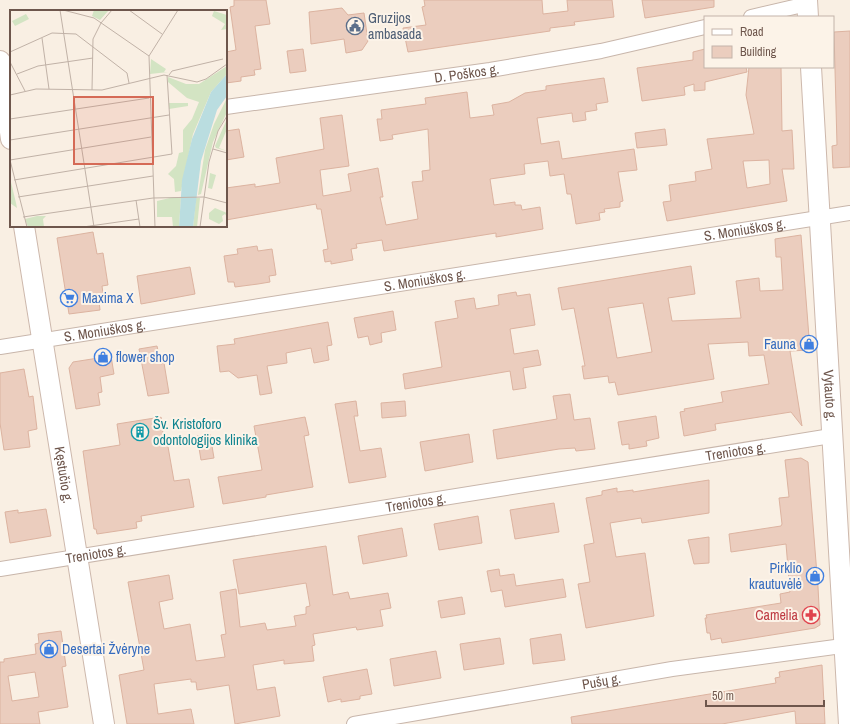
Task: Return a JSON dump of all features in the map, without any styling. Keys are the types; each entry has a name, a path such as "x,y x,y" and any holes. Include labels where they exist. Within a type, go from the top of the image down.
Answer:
{"street":[{"path":"757,16 807,7"},
{"name":"D. Poškos g.","path":"227,107 490,70 601,51 704,27"},
{"path":"0,61 10,131"},
{"name":"Vytauto g.","path":"811,68 831,436 847,646 849,724"},
{"name":"S. Moniuškos g.","path":"0,347 850,213"},
{"name":"Kęstučio g.","path":"24,227 41,340 78,557 104,724"},
{"name":"Treniotos g.","path":"0,569 831,436"},
{"name":"Pušų g.","path":"354,724 672,669 847,646"}],"building":[{"path":"234,0 266,0 270,24 255,26 261,69 254,70 255,75 241,77 241,81 227,83 227,52 236,50 230,7 234,6"},
{"path":"424,0 542,0 543,14 568,11 567,0 612,0 614,17 574,22 575,25 550,28 550,31 408,52 403,28 426,25 422,7 425,6"},
{"path":"642,0 714,0 714,7 645,18"},
{"path":"342,8 348,15 364,13 368,41 362,50 346,53 344,39 311,44 309,12"},
{"path":"850,31 850,167 833,168 832,146 837,145 834,32"},
{"path":"303,49 306,71 290,73 287,51"},
{"path":"704,49 704,68 746,68 747,72 705,82 705,90 694,91 694,84 684,87 685,95 642,101 637,68 693,60 693,52"},
{"path":"749,68 781,68 782,131 792,130 794,169 782,169 787,201 667,221 663,202 671,201 669,185 696,181 695,172 712,169 707,139 754,134 746,95","holes":["769,160 770,184 747,188 743,161"]},
{"path":"604,78 608,102 596,104 597,110 585,112 586,120 573,122 572,113 537,118 541,144 559,141 562,159 634,149 637,170 618,172 623,201 620,202 620,207 604,209 605,212 599,213 600,220 576,224 571,194 567,194 564,174 550,176 548,161 524,164 525,174 490,179 494,205 515,202 515,205 521,205 522,210 540,207 543,229 496,237 496,233 384,251 382,240 356,244 357,248 351,249 353,260 331,264 331,261 325,262 323,250 328,249 321,209 317,209 316,204 227,220 227,188 255,184 255,187 280,183 276,158 324,149 320,118 342,115 349,166 320,170 323,196 351,191 348,174 378,168 383,197 380,197 386,225 418,219 412,182 423,181 422,171 430,170 428,129 392,135 393,139 380,141 377,119 382,119 381,110 426,104 425,98 467,92 470,118 494,115 492,105 509,102 525,93 546,90 546,86"},
{"path":"239,129 244,157 227,160 227,131"},
{"path":"665,129 667,145 637,148 635,133"},
{"path":"93,232 97,254 103,253 108,285 102,286 104,301 99,301 100,310 69,314 57,238"},
{"path":"801,235 810,350 790,351 802,426 791,412 715,424 716,430 684,436 680,412 685,411 684,409 723,402 721,392 769,384 764,355 749,356 748,342 708,344 714,379 618,395 615,382 609,383 608,376 584,379 582,366 585,366 574,308 562,310 558,288 691,266 695,294 668,298 672,321 741,318 736,281 759,278 760,291 783,290 781,257 776,257 775,239","holes":["643,303 652,352 617,358 608,308"]},
{"path":"257,246 258,251 272,249 276,275 269,276 270,282 235,287 234,282 228,282 224,256 238,254 237,249"},
{"path":"190,267 195,294 141,304 137,276"},
{"path":"516,292 517,296 530,294 535,325 510,329 514,354 538,350 541,365 523,368 526,388 513,390 510,371 405,389 403,374 442,367 435,322 458,318 455,301 474,298 476,309 499,305 498,295"},
{"path":"393,311 396,330 381,333 382,342 370,345 368,336 358,338 354,318"},
{"path":"328,322 332,345 327,346 329,360 314,363 311,348 286,353 287,363 267,366 272,393 260,395 257,375 238,378 229,371 220,372 217,346 235,344 234,339"},
{"path":"157,346 161,364 164,363 169,393 148,396 139,349"},
{"path":"111,356 114,374 100,377 102,392 98,393 100,405 76,409 69,368 73,362"},
{"path":"24,369 29,397 33,396 37,429 28,431 30,447 4,450 0,423 0,373"},
{"path":"570,394 574,420 590,418 595,449 576,451 575,448 559,449 497,459 493,430 557,419 553,396"},
{"path":"356,401 358,416 354,416 360,451 381,448 386,477 349,483 335,404"},
{"path":"405,401 406,416 382,418 381,403"},
{"path":"656,416 659,438 646,441 647,446 629,449 629,444 622,445 618,422"},
{"path":"161,417 164,442 167,441 174,481 189,479 194,507 141,516 142,521 136,522 137,528 97,534 96,529 94,529 83,451 120,445 117,424"},
{"path":"305,417 309,435 304,436 313,487 223,504 218,477 262,470 254,426"},
{"path":"210,434 214,458 201,460 197,436"},
{"path":"469,434 473,462 425,471 420,442"},
{"path":"801,458 808,462 820,625 815,628 722,643 721,638 711,640 710,633 707,633 706,615 781,603 780,594 790,592 786,544 731,552 729,534 781,526 779,498 789,497 785,460"},
{"path":"709,480 709,513 642,523 641,518 610,523 616,557 645,553 654,616 586,628 578,584 590,582 584,545 594,543 586,498 602,495 602,491 617,488 617,492 633,490 633,492"},
{"path":"554,503 559,532 515,539 510,510"},
{"path":"46,509 51,536 10,543 5,512 18,510 18,513"},
{"path":"478,516 482,543 439,550 434,524"},
{"path":"402,528 407,556 363,564 358,536"},
{"path":"709,537 709,563 694,564 688,540"},
{"path":"326,546 333,595 348,592 350,599 388,593 391,608 380,610 383,626 357,630 356,627 313,634 315,645 312,646 314,661 284,664 284,660 253,665 257,690 275,687 280,716 235,724 229,685 197,690 196,682 191,682 191,679 154,684 158,714 191,709 194,724 127,724 119,675 144,670 128,582 169,575 173,599 159,602 164,629 190,624 196,661 225,657 221,635 226,634 220,592 236,589 240,627 265,623 267,630 296,626 294,616 306,614 306,607 310,606 306,583 239,594 233,560"},
{"path":"499,569 500,576 514,574 516,586 563,579 566,597 505,607 502,590 491,592 487,571"},
{"path":"462,597 465,614 441,618 438,601"},
{"path":"61,631 66,666 62,667 68,707 38,712 40,724 0,724 0,662 4,662 4,659 36,654 35,644 39,643 38,634","holes":["35,672 39,697 12,701 8,676"]},
{"path":"561,634 565,660 533,664 530,639"},
{"path":"500,638 504,664 464,670 460,644"},
{"path":"436,651 441,678 394,686 390,659"},
{"path":"822,665 825,724 796,724 795,711 722,724 572,724 571,717 776,683 775,678 780,677 779,672"},
{"path":"367,669 372,694 360,696 360,699 341,702 341,699 328,702 323,677"}],"place":[{"name":"Gruzijos ambasada","path":"355,26"},
{"name":"Maxima X","path":"69,298"},
{"name":"Fauna","path":"809,344"},
{"name":"flower shop","path":"103,357"},
{"name":"Šv. Kristoforo odontologijos klinika","path":"140,432"},
{"name":"Pirklio krautuvėlė","path":"815,576"},
{"name":"Camelia","path":"811,615"},
{"name":"Desertai Žvėryne","path":"49,649"}]}
